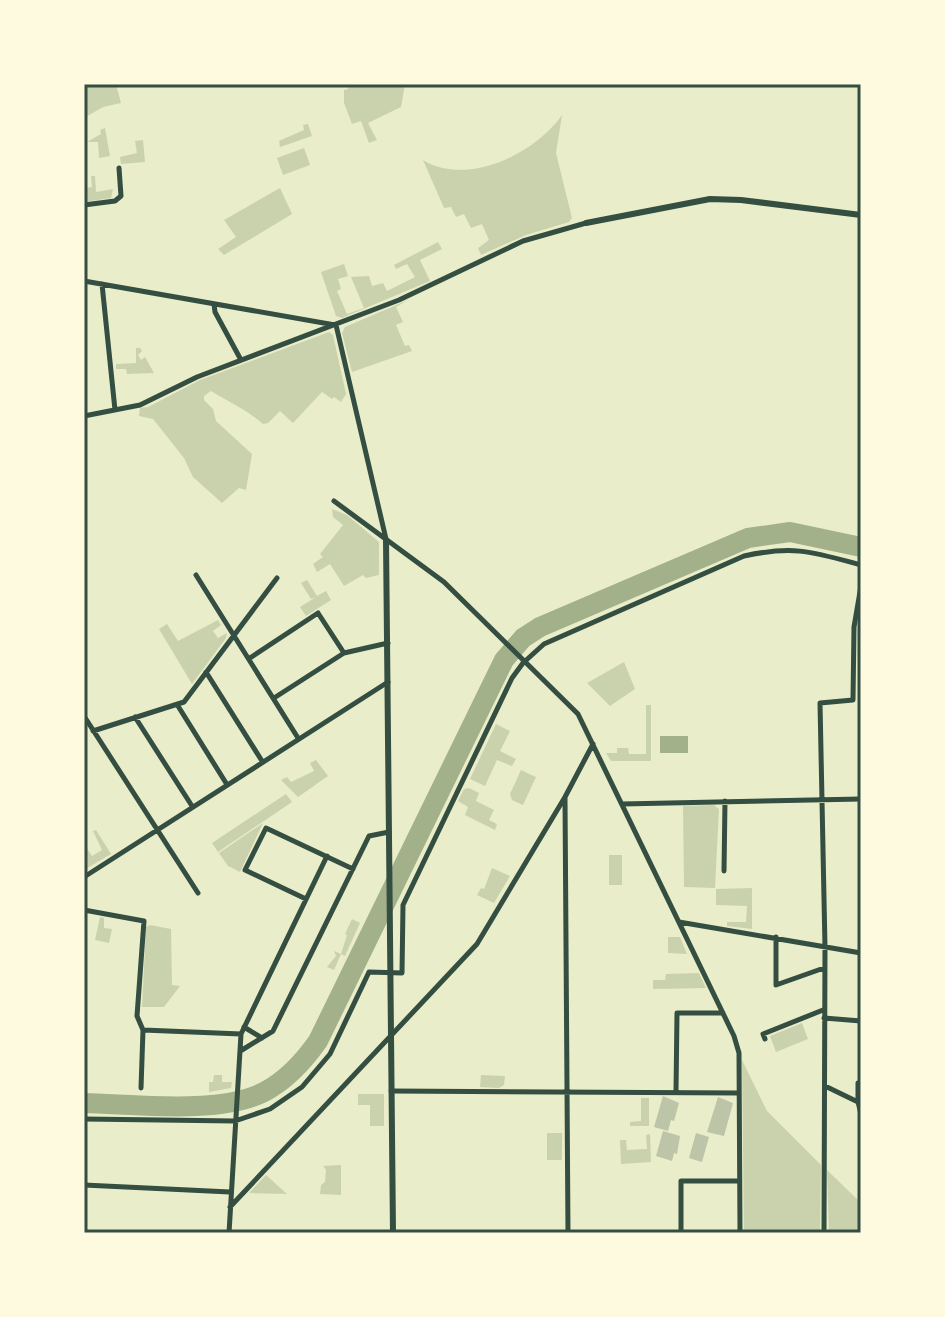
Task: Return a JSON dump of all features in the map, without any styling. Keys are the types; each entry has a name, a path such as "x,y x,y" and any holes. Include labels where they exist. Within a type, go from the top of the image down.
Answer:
{"street":[{"path":"84,205 115,201 121,196 119,168"},
{"path":"84,416 140,405 197,377 336,325 461,272 523,241 586,223 710,199 861,215"},
{"path":"84,281 336,325"},
{"path":"102,284 115,410"},
{"path":"214,304 215,312 241,360"},
{"path":"336,325 357,421 382,511 386,540 393,1233"},
{"path":"334,501 444,582 578,714 734,1036 739,1053 740,1233"},
{"path":"84,1119 235,1118 270,1109 302,1087 330,1054 369,972 402,973 403,905 521,661 544,644 744,556 773,550 802,550 861,565"},
{"path":"196,575 298,738"},
{"path":"93,731 184,702 277,578"},
{"path":"824,1233 825,947 820,703 853,700 861,586"},
{"path":"250,658 318,613 344,653"},
{"path":"274,698 344,653 388,643"},
{"path":"206,672 262,761"},
{"path":"84,877 226,783 388,682"},
{"path":"178,706 226,783"},
{"path":"84,716 198,893"},
{"path":"135,717 192,806"},
{"path":"230,1207 477,944 565,797 593,743"},
{"path":"565,797 568,1233"},
{"path":"622,804 861,799"},
{"path":"724,871 725,801"},
{"path":"306,899 245,870 266,828 353,869"},
{"path":"242,1050 273,1031 369,836 389,832"},
{"path":"229,1233 243,1030 327,856"},
{"path":"84,910 144,921 137,1016 143,1030 141,1088"},
{"path":"678,921 861,953"},
{"path":"776,937 776,985 824,968"},
{"path":"765,1039 763,1034 823,1010"},
{"path":"676,1092 677,1013 723,1013"},
{"path":"824,1018 861,1021"},
{"path":"143,1030 243,1030 262,1038"},
{"path":"858,1083 861,1114"},
{"path":"825,1086 858,1102"},
{"path":"390,1091 739,1093"},
{"path":"681,1233 681,1181 739,1181"},
{"path":"84,1185 230,1192"}],"shaded area":[{"path":"90,84 116,84 121,103 103,107 84,118 84,91"},
{"path":"349,84 405,84 401,107 368,123 377,140 369,143 361,121 352,124 344,103 344,90 348,89"},
{"path":"562,115 556,153 572,218 569,222 526,235 481,255 478,248 489,240 482,224 471,228 464,214 456,217 451,207 444,208 423,160 459,170 499,162 535,142"},
{"path":"308,124 312,136 280,147 279,141 304,130 303,125"},
{"path":"105,128 110,156 99,158 98,142 87,142"},
{"path":"143,140 145,162 121,164 120,157 137,153 135,141"},
{"path":"304,148 310,165 283,175 277,158"},
{"path":"91,176 95,176 96,192 113,189 111,198 84,202 84,188 92,187"},
{"path":"280,188 292,214 224,255 218,249 236,237 224,220"},
{"path":"438,242 442,249 420,260 430,281 342,318 336,316 321,272 344,264 348,276 338,279 341,289 337,291 347,314 364,308 351,277 369,276 372,286 383,283 387,291 415,277 407,264 396,269 394,265"},
{"path":"408,300 396,307 403,322 396,325 405,346 409,345 412,351 352,372 342,333 345,327"},
{"path":"329,332 333,335 346,394 341,402 322,392 293,423 280,411 263,424 211,391 204,396 213,409 216,421 252,454 246,490 239,488 222,503 193,477 184,458 153,419 139,416 140,408 148,407 200,380"},
{"path":"136,348 140,348 142,351 138,355 141,360 145,357 154,373 127,374 126,369 116,369 116,364 136,363"},
{"path":"332,509 347,515 379,542 379,575 366,578 363,575 344,586 330,564 317,572 313,564 323,557 320,554 343,525 333,517"},
{"path":"307,580 317,596 326,591 331,600 306,616 300,607 316,597 311,599 301,583"},
{"path":"218,620 221,625 213,631 218,638 227,633 226,638 192,684 159,629 167,624 178,641"},
{"path":"624,662 635,689 610,706 587,683"},
{"path":"646,705 651,705 651,761 611,761 606,753 617,753 617,748 628,748 629,754 646,754"},
{"path":"496,724 510,731 500,751 516,759 512,766 497,760 485,786 470,779"},
{"path":"660,736 688,736 688,753 660,753"},
{"path":"316,760 328,776 298,797 281,780 287,777 291,782 314,771 310,763"},
{"path":"521,770 536,777 523,805 512,800 510,794"},
{"path":"464,789 479,793 476,801 494,810 489,820 497,824 495,830 465,815 468,807 458,801"},
{"path":"286,794 292,802 218,852 212,843"},
{"path":"714,805 719,809 715,888 684,887 683,806"},
{"path":"263,823 240,872 228,866 219,853"},
{"path":"96,830 111,854 84,870 84,844 92,856 102,850 93,831"},
{"path":"609,855 622,855 622,885 609,885"},
{"path":"492,868 510,876 494,903 477,895 481,888 484,889"},
{"path":"752,888 752,929 727,926 727,922 746,922 747,906 716,905 716,889"},
{"path":"100,917 104,918 104,928 112,929 109,943 95,940"},
{"path":"352,919 360,923 345,956 341,954"},
{"path":"146,927 171,929 172,985 180,986 164,1007 142,1007"},
{"path":"668,937 680,937 687,954 668,953"},
{"path":"334,951 341,954 334,970 327,967 336,956"},
{"path":"699,973 706,988 653,989 653,980 665,980 666,974"},
{"path":"802,1023 808,1039 776,1052 770,1036"},
{"path":"742,1060 767,1111 821,1165 820,1233 744,1233"},
{"path":"214,1075 222,1075 222,1082 232,1082 231,1088 209,1092 209,1082 213,1082"},
{"path":"481,1075 505,1076 504,1085 499,1088 480,1087"},
{"path":"358,1094 384,1094 384,1126 370,1126 370,1105 358,1105"},
{"path":"641,1098 649,1098 649,1126 630,1126 630,1122 641,1121"},
{"path":"547,1133 562,1133 562,1160 547,1160"},
{"path":"650,1134 651,1162 621,1164 620,1140 626,1140 627,1150 647,1149 646,1135"},
{"path":"341,1165 341,1195 320,1194 321,1185 325,1182 326,1170 323,1166"},
{"path":"827,1170 861,1203 861,1233 829,1233"},
{"path":"266,1175 287,1194 249,1193"}],"building":[{"path":"663,1096 679,1103 668,1131 654,1127"},
{"path":"718,1097 733,1103 724,1136 707,1132"},
{"path":"663,1131 680,1136 677,1154 674,1153 672,1161 656,1156"},
{"path":"696,1133 709,1137 702,1162 689,1158"},
{"path":"338,1230 385,1230 385,1233 338,1233"}],"waterway":[{"path":"84,1103 224,1104 264,1092 301,1063 318,1041 504,660 523,638 540,627 748,538 790,532 861,547"}]}
